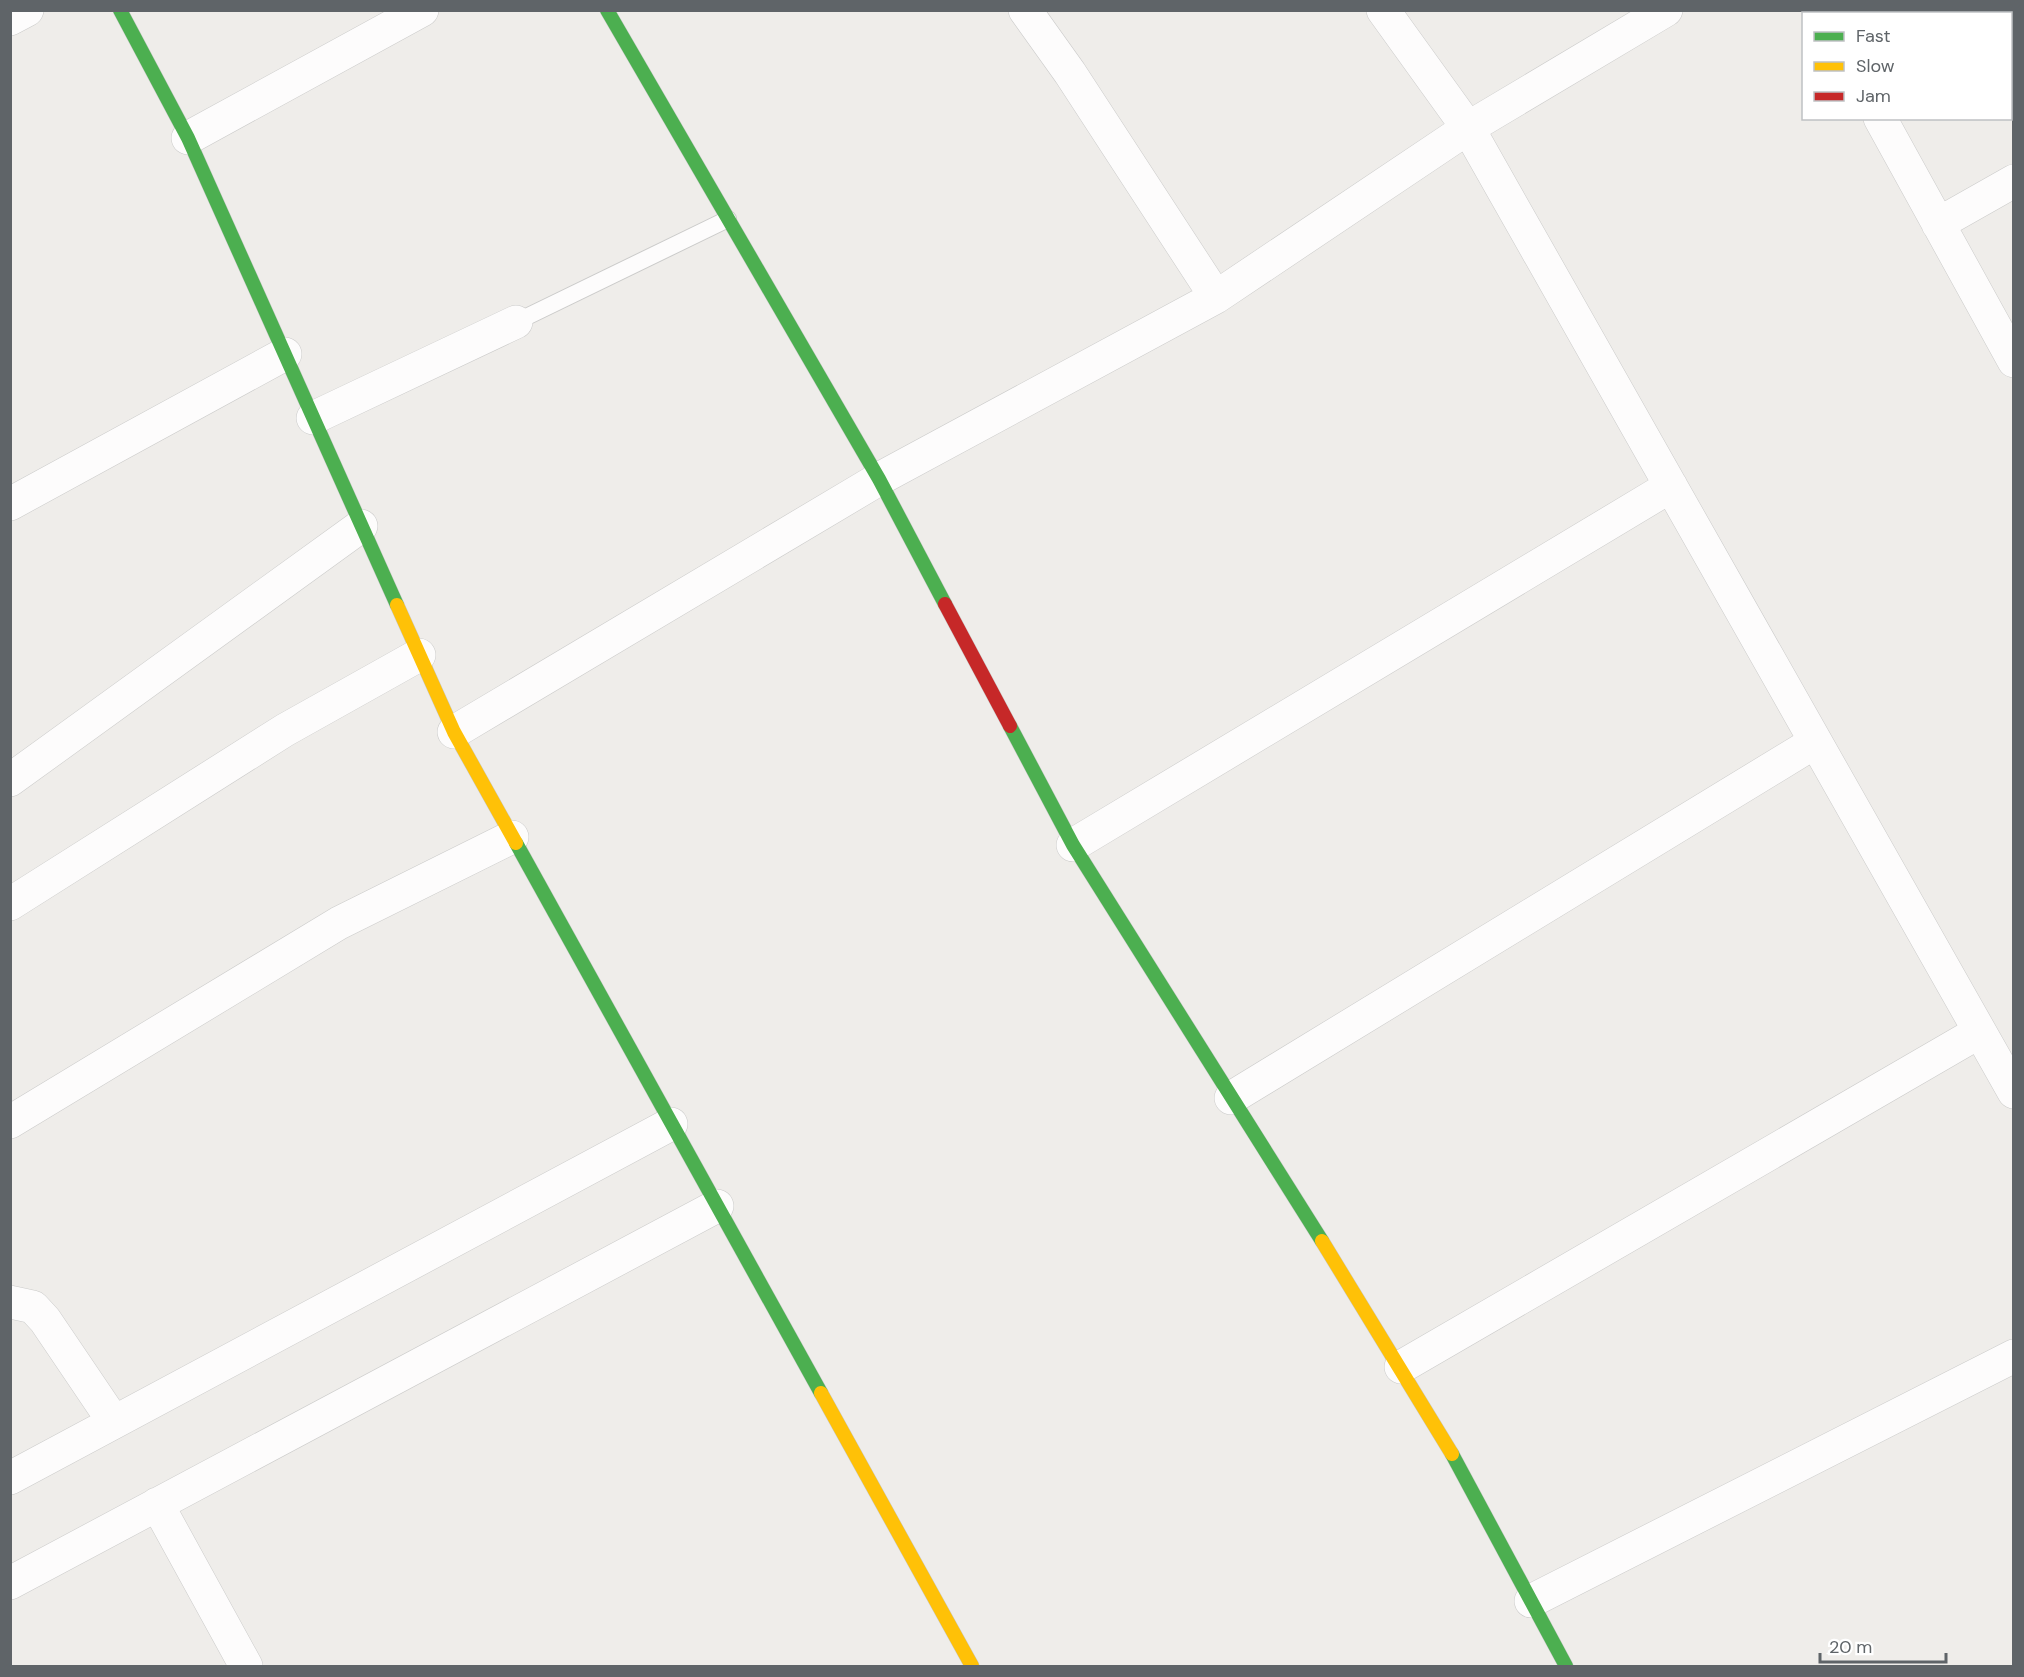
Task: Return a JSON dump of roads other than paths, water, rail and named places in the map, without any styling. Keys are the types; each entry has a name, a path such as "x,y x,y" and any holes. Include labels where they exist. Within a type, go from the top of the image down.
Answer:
{"street":[{"path":"10,19 27,10"},
{"path":"120,10 188,138 454,732 972,1666"},
{"path":"188,138 422,10"},
{"path":"607,10 879,479 1073,845 1401,1367 1449,1449 1566,1666"},
{"path":"1025,10 1071,73 1216,297"},
{"path":"1383,10 1468,129 2013,1092"},
{"path":"454,732 879,479 1216,297 1468,129 1666,10"},
{"path":"1881,120 2013,361"},
{"path":"1938,224 2013,181"},
{"path":"313,418 516,321"},
{"path":"10,504 285,354"},
{"path":"1073,845 1671,486"},
{"path":"10,780 361,526"},
{"path":"10,904 285,730 419,655"},
{"path":"1230,1098 1815,742"},
{"path":"10,1122 339,923 512,837"},
{"path":"1401,1367 1979,1032"},
{"path":"10,1478 671,1124"},
{"path":"10,1583 717,1206"},
{"path":"10,1302 33,1307 45,1320 114,1422"},
{"path":"1531,1601 2013,1356"},
{"path":"157,1504 246,1666"}],"lane":[{"path":"516,321 728,219"}]}
